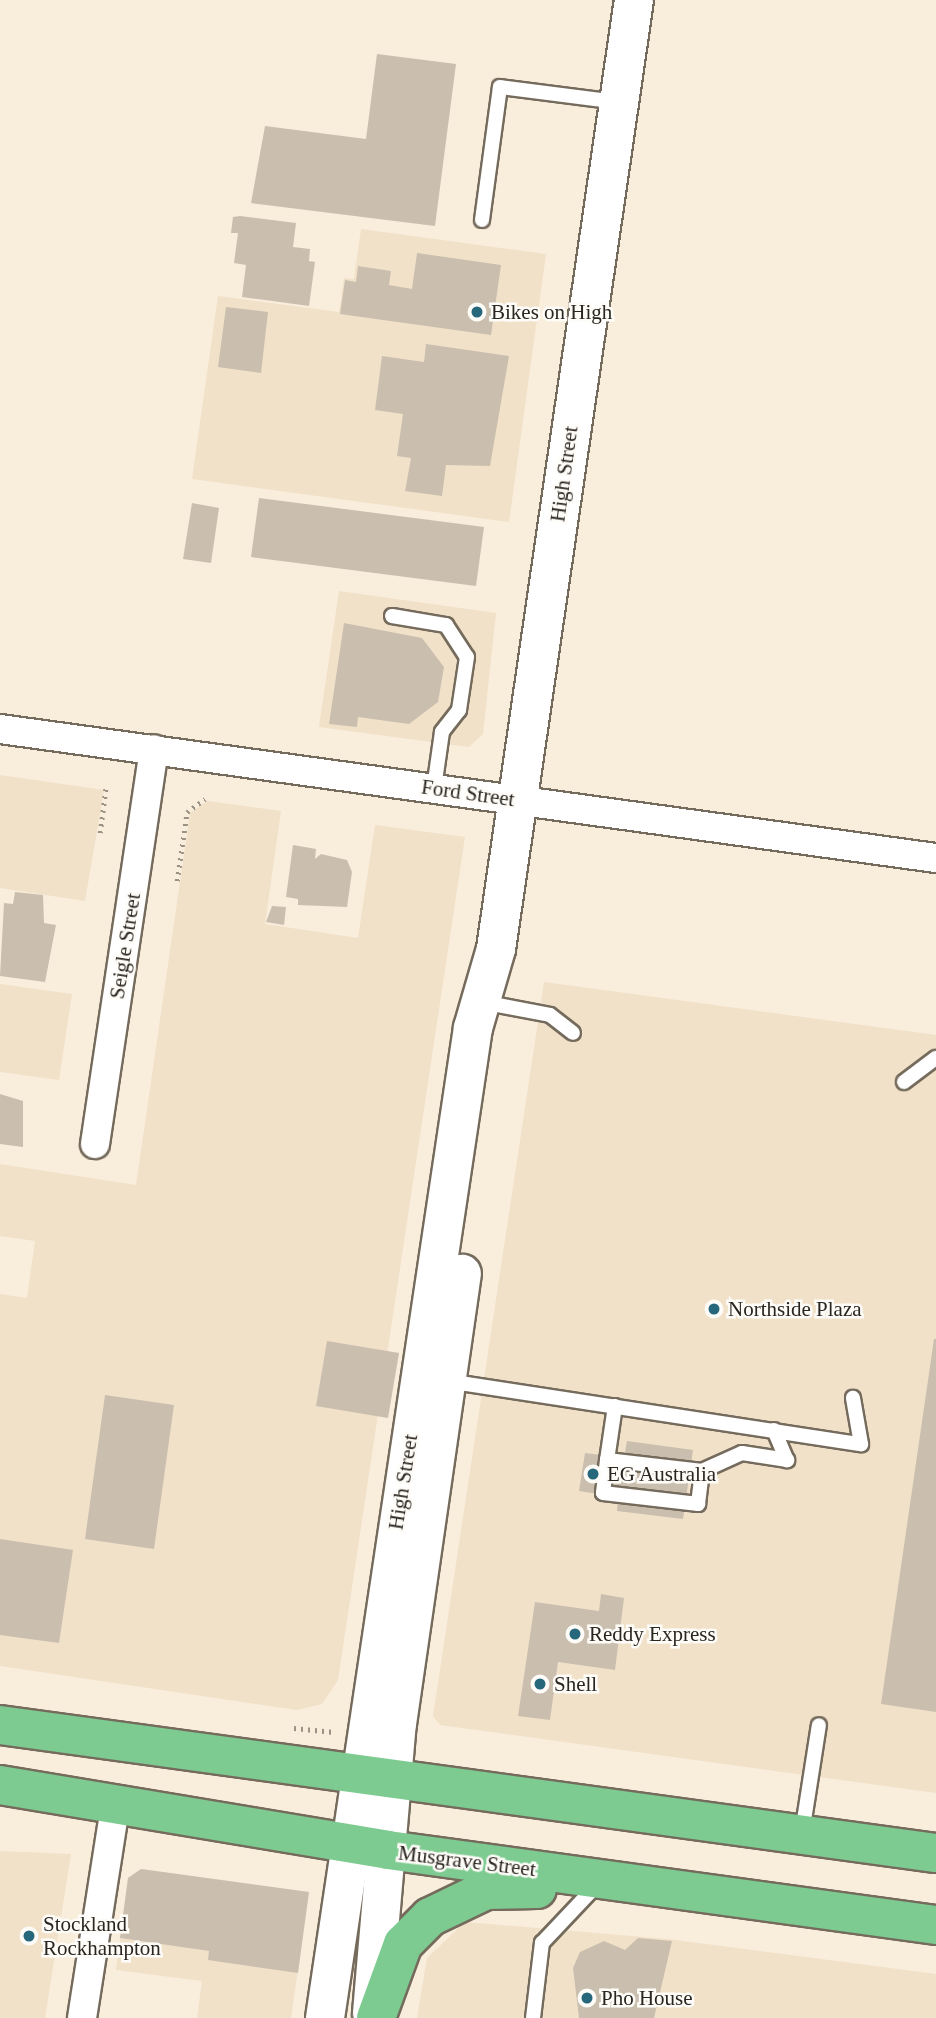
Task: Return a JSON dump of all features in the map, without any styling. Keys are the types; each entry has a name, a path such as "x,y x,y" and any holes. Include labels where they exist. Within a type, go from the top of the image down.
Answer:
{"main road":[{"name":"High Street","path":"325,2018 347,1844 376,1772 446,1380 489,1004 516,800 634,0"},
{"name":"High Street","path":"374,2018 388,1850 376,1772 489,1004"},
{"path":"0,1725 376,1772 936,1853"},
{"name":"Musgrave Street","path":"0,1785 116,1801 347,1844 676,1887 936,1925"},
{"path":"374,2018 404,1944 451,1903 486,1890 676,1887"}],"street":[{"name":"Ford Street","path":"0,729 936,858"},
{"name":"Seigle Street","path":"95,1144 154,749"},
{"path":"82,2018 116,1801"}],"lane":[{"path":"482,220 500,87 619,102"},
{"path":"392,616 446,625 467,657 459,710 442,732 434,788"},
{"path":"489,1004 550,1015 573,1033"},
{"path":"904,1083 936,1058"},
{"path":"446,1380 860,1444 853,1398"},
{"path":"615,1406 603,1493 698,1504 702,1471"},
{"path":"607,1460 702,1471 742,1453 787,1460 774,1430"},
{"path":"802,1834 819,1725"},
{"path":"534,2018 542,1943 594,1888"}],"path":[{"path":"100,833 106,786"},
{"path":"177,881 187,812 205,799"}],"shaded area":[{"path":"361,229 546,254 509,522 192,479 218,296 339,312 344,278 354,279"},
{"path":"339,591 496,613 483,734 469,747 319,727"},
{"path":"0,775 104,790 85,901 0,888"},
{"path":"207,801 281,811 265,924 358,938 375,825 465,837 338,1680 322,1704 297,1710 0,1666 0,1294 27,1298 35,1241 0,1236 0,1164 136,1185 190,813"},
{"name":"Northside Plaza","path":"544,982 936,1035 936,1793 440,1725 433,1716"},
{"path":"0,984 72,994 59,1080 0,1072"},
{"name":"Stockland Rockhampton","path":"0,1851 71,1854 45,2018 0,2018"},
{"path":"141,1869 309,1892 291,2018 197,2018 202,1981 116,1970 128,1878"},
{"path":"465,1922 667,1939 936,1974 936,2018 417,2018 427,1958"}],"building":[{"path":"377,54 456,64 435,226 251,203 265,126 366,139"},
{"path":"233,217 296,223 293,247 310,249 309,261 315,262 309,306 242,297 246,265 234,263 238,233 231,233"},
{"path":"417,253 501,265 491,335 340,314 345,280 356,282 358,266 391,271 389,285 412,289"},
{"path":"226,307 268,312 261,373 218,367"},
{"path":"426,344 509,356 490,466 446,465 442,496 405,491 411,458 397,456 403,414 375,410 382,356 424,362"},
{"path":"259,498 484,527 476,586 251,557"},
{"path":"192,503 219,508 211,563 183,559"},
{"path":"344,623 422,638 444,667 438,702 409,724 358,717 357,727 329,724"},
{"path":"293,845 316,849 315,859 321,854 347,860 352,872 347,907 298,905 298,899 286,897"},
{"path":"15,892 43,895 44,923 56,925 45,982 0,976 4,903 13,904"},
{"path":"272,906 286,907 284,925 266,922"},
{"path":"0,1094 23,1101 23,1147 0,1144"},
{"path":"936,1339 936,1712 881,1704"},
{"path":"327,1341 399,1353 388,1418 316,1406"},
{"path":"105,1395 174,1405 154,1549 85,1539"},
{"path":"627,1441 693,1450 683,1519 617,1511 618,1497 579,1491 585,1453 624,1458"},
{"path":"0,1539 73,1550 59,1643 0,1635"},
{"name":"Reddy Express","path":"601,1594 624,1598 615,1670 558,1662 550,1720 518,1716 535,1602 599,1611"},
{"path":"141,1869 309,1892 298,1973 208,1960 209,1951 120,1938 128,1878"},
{"path":"638,1938 672,1941 654,2018 579,2018 573,1968 580,1952 604,1941 625,1950"}],"place":[{"name":"Bikes on High","path":"477,312"},
{"name":"Northside Plaza","path":"714,1309"},
{"name":"EG Australia","path":"593,1474"},
{"name":"Reddy Express","path":"575,1634"},
{"name":"Shell","path":"540,1684"},
{"name":"Stockland Rockhampton","path":"29,1936"},
{"name":"Pho House","path":"587,1998"}]}
